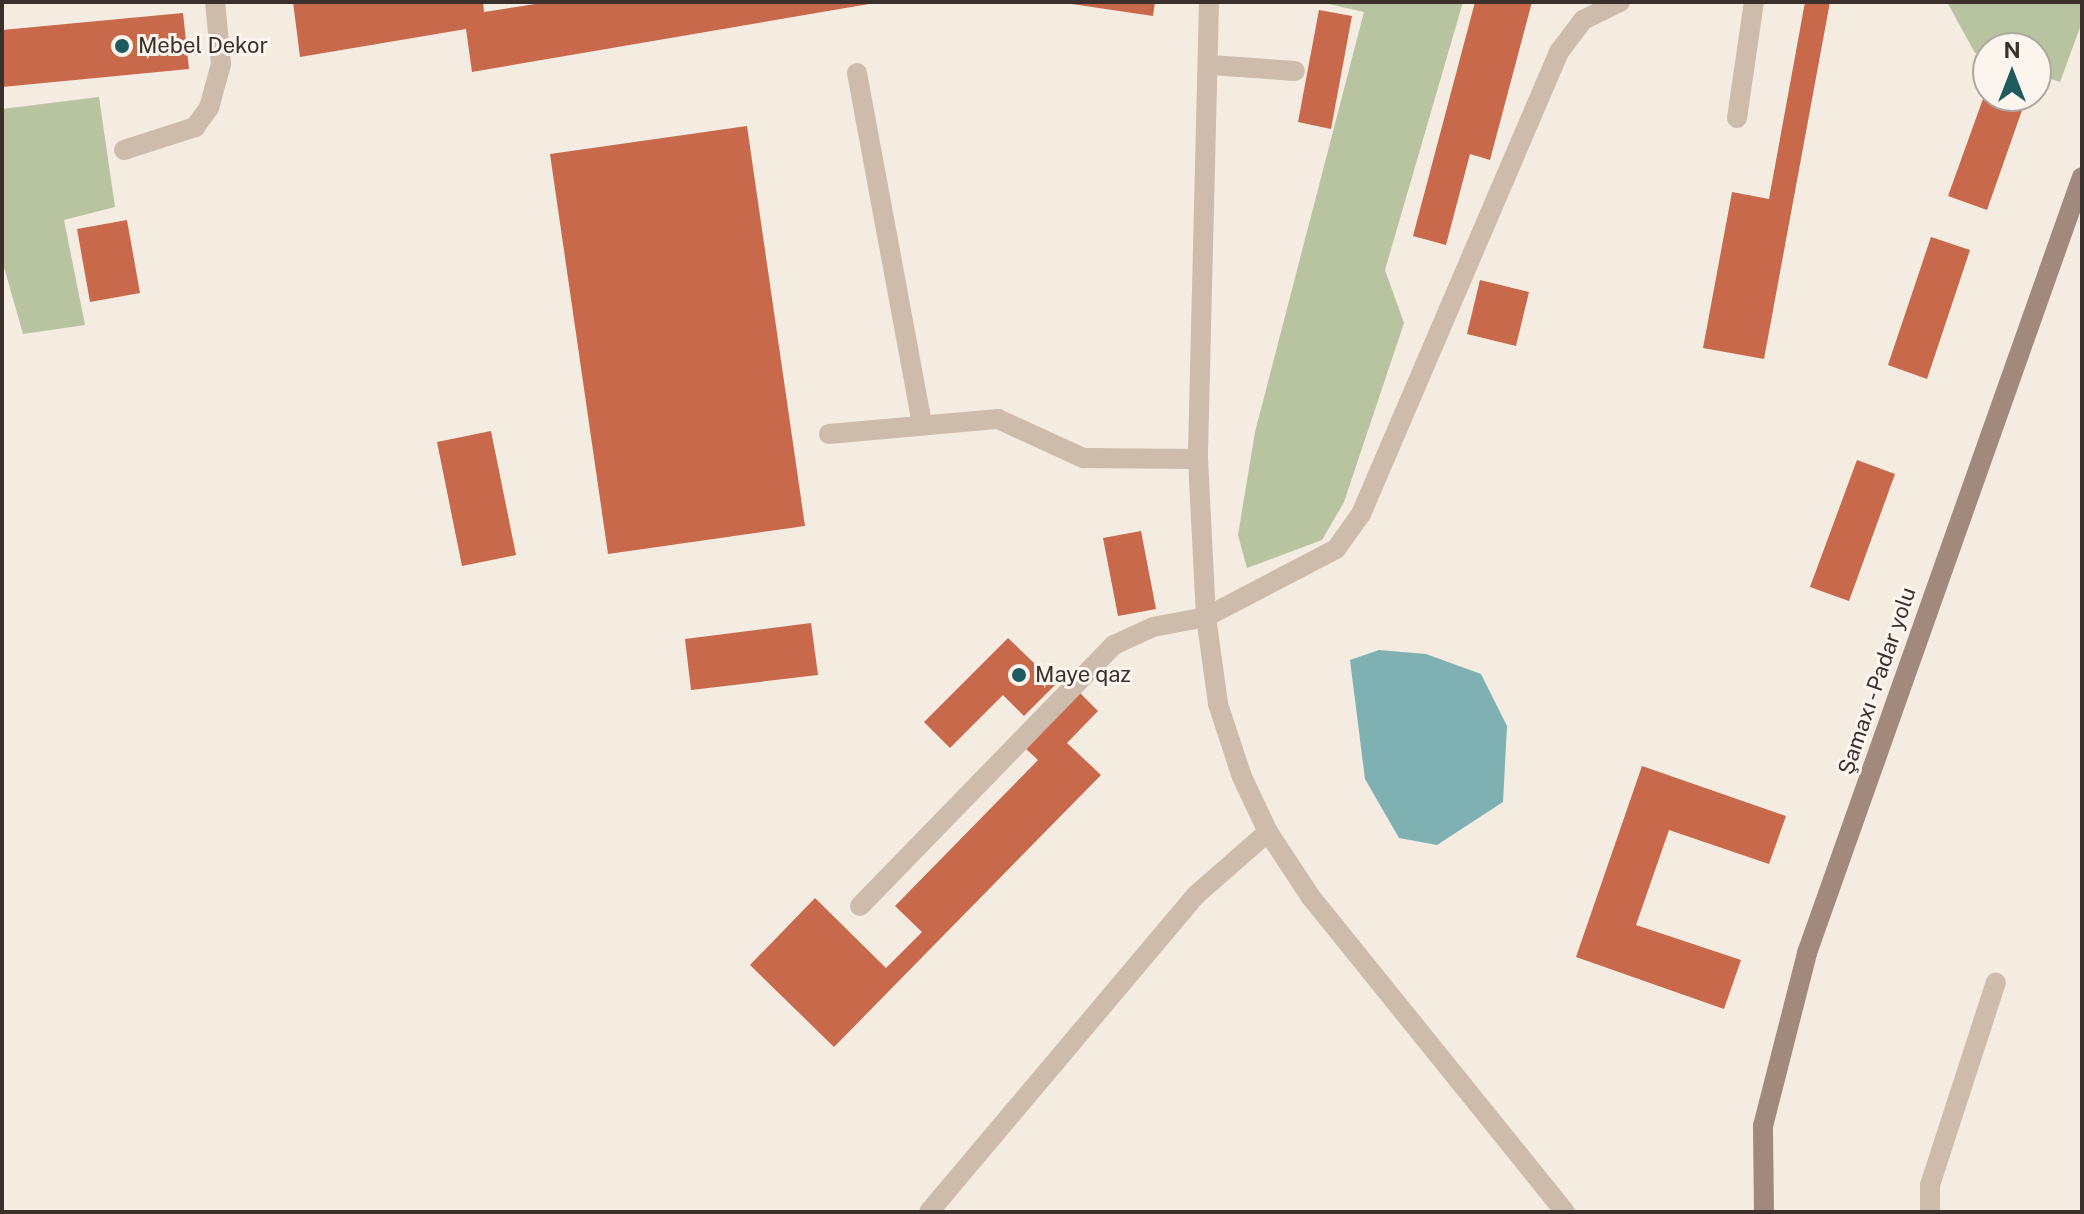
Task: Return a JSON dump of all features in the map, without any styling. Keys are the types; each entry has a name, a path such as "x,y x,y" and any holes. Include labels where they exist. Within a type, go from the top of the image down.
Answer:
{"main road":[{"name":"Şamaxı - Padar yolu","path":"1764,1212 1763,1126 1807,953 2081,181"}],"lane":[{"path":"124,150 195,127 209,108 218,89 221,64 215,2"},
{"path":"1209,2 1210,65 1198,459 1206,617 1218,704 1242,777 1268,832 1310,896 1565,1212"},
{"path":"860,906 1114,645 1153,627 1206,617 1336,549 1361,514 1559,52 1583,20 1620,2"},
{"path":"1737,118 1754,2"},
{"path":"1210,65 1295,71"},
{"path":"857,73 922,423"},
{"path":"829,434 922,423 998,419 1083,458 1198,459"},
{"path":"929,1212 1196,895 1268,832"},
{"path":"1930,1212 1930,1185 1996,982"}],"green space":[{"path":"1320,2 1463,2 1385,270 1404,323 1344,502 1322,540 1247,568 1238,535 1255,432 1364,12"},
{"path":"1947,2 2082,2 2082,22 2060,82 2052,79 2052,32 1972,32 1972,48"},
{"path":"99,97 115,207 64,220 85,325 23,334 2,260 2,109"}],"water":[{"path":"1379,650 1426,654 1481,674 1507,726 1503,802 1437,845 1399,838 1365,779 1350,660"}],"building":[{"path":"293,2 483,2 484,12 548,2 869,4 472,72 466,29 300,57"},
{"path":"1058,2 1155,2 1153,16"},
{"path":"1475,2 1532,2 1490,160 1470,154 1446,245 1413,236"},
{"path":"1805,2 1830,2 1764,359 1703,348 1732,192 1769,199"},
{"path":"1319,10 1352,16 1331,129 1298,122"},
{"path":"183,13 189,69 2,87 2,30"},
{"path":"1978,112 2021,112 1987,210 1948,196"},
{"path":"747,126 805,526 608,554 550,154"},
{"path":"127,220 140,293 90,302 77,229"},
{"path":"1931,237 1970,250 1927,379 1888,365"},
{"path":"1480,280 1529,292 1516,346 1467,334"},
{"path":"491,431 516,555 462,566 437,442"},
{"path":"1857,460 1895,474 1849,601 1810,587"},
{"path":"1141,531 1156,609 1118,616 1103,538"},
{"path":"811,623 818,675 691,690 685,639"},
{"path":"1008,638 1056,684 1024,716 1003,695 950,748 924,722"},
{"path":"1078,691 1098,711 1067,743 1101,775 834,1047 750,965 815,898 886,968 922,932 895,906 1038,760 1024,747"},
{"path":"1642,766 1786,816 1769,864 1669,830 1636,925 1741,960 1724,1009 1576,957"}],"place":[{"name":"Mebel Dekor","path":"122,46"},
{"name":"Maye qaz","path":"1019,675"}]}
